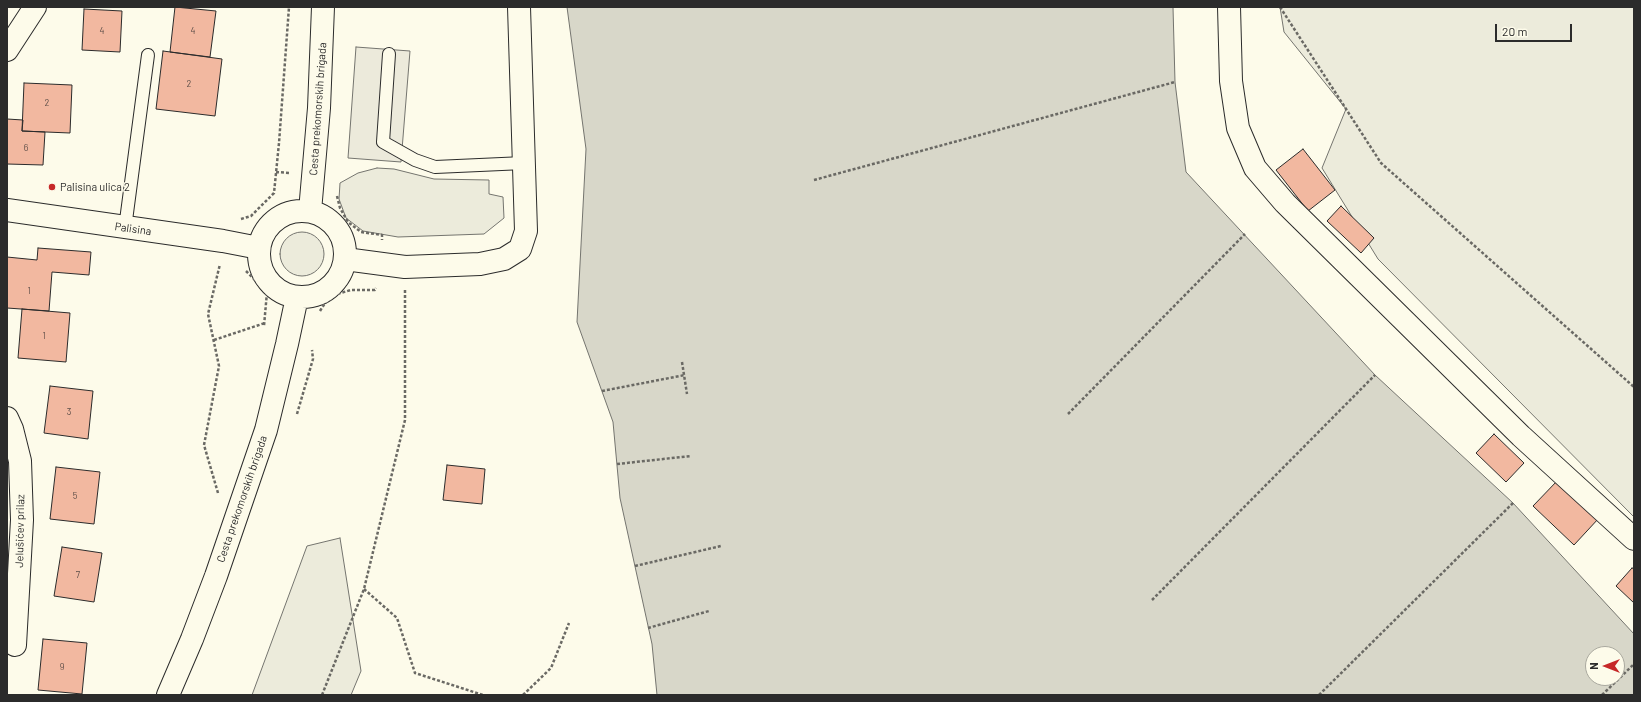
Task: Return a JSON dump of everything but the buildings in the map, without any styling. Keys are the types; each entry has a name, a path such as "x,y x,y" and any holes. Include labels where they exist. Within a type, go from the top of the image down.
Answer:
{"street":[{"path":"7,50 35,7"},
{"name":"Cesta prekomorskih brigada","path":"310,211 319,108 324,7"},
{"path":"345,259 405,267 480,264 504,259 520,249 526,231 519,7"},
{"path":"1229,7 1231,81 1238,128 1255,168 1286,203 1521,436 1634,539"},
{"name":"Palisina","path":"7,210 223,241 259,248"},
{"path":"294,211 310,211 325,217 337,228 344,243 345,259 340,275 328,288 313,296 297,297 280,292 268,280 260,265 259,248 264,233 273,221 283,214 294,211"},
{"name":"Cesta prekomorskih brigada","path":"168,695 192,639 216,576 266,430 297,297"},
{"name":"Jelušićev prilaz","path":"7,418 12,429 20,461 22,520 15,645"}],"lane":[{"path":"389,54 382,142 415,160 435,167 524,163"},
{"path":"125,228 148,55"}],"path":[{"path":"219,496 204,445 219,366 208,314 221,258 226,223 251,216 274,193 290,7"},
{"path":"1280,7 1381,163 1634,388"},
{"path":"814,180 1175,82"},
{"path":"276,172 313,176"},
{"path":"319,312 325,302 338,294 351,290 375,290 381,263 382,235 361,232 348,222 340,208 337,196 338,190"},
{"path":"1068,414 1245,234"},
{"path":"322,695 364,589 405,420 405,267"},
{"path":"214,340 264,323 267,292 244,269"},
{"path":"682,362 687,394"},
{"path":"602,391 685,375"},
{"path":"1152,600 1375,375"},
{"path":"616,464 691,456"},
{"path":"1319,695 1513,504"},
{"path":"635,566 721,546"},
{"path":"364,589 397,618 415,673 483,695"},
{"path":"648,628 709,611"},
{"path":"523,695 551,668 569,623"},
{"path":"1602,695 1634,664"}],"shaded area":[{"path":"567,7 1173,7 1175,82 1186,172 1375,375 1513,503 1634,634 1634,695 657,695 652,644 620,498 613,422 577,322 586,149"},
{"path":"1280,7 1634,7 1634,517 1378,259 1322,168 1346,109 1284,32"},
{"path":"356,47 410,51 401,162 348,158"},
{"path":"377,168 394,169 434,179 489,180 489,194 503,197 504,218 484,234 398,237 363,231 346,218 339,199 340,183 358,173"},
{"path":"302,232 314,236 320,242 324,254 320,266 314,272 302,276 290,272 284,266 280,254 284,242 290,236"},
{"path":"340,538 361,671 351,695 252,695 307,546"}],"place":[{"name":"Palisina ulica 2","path":"52,187"}]}
